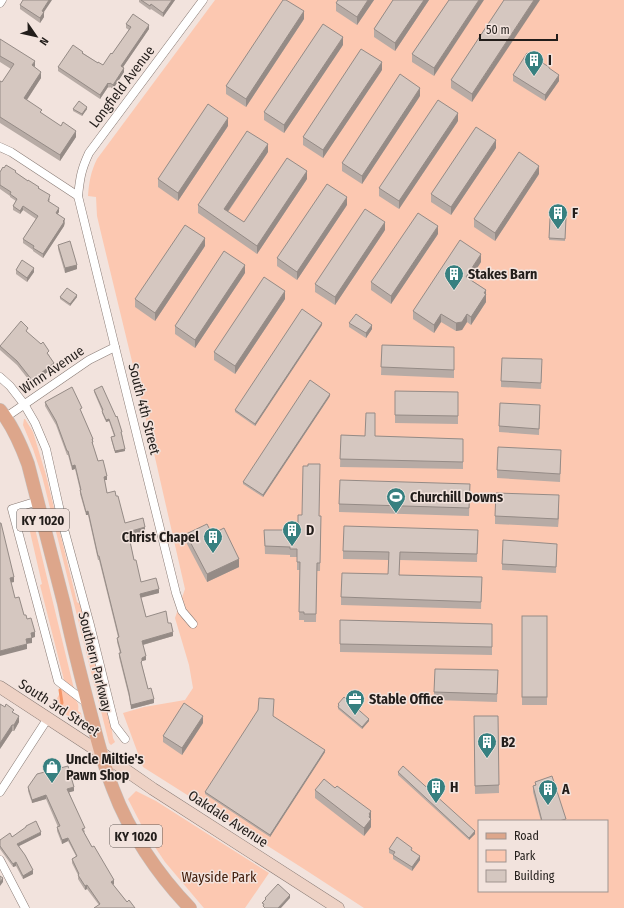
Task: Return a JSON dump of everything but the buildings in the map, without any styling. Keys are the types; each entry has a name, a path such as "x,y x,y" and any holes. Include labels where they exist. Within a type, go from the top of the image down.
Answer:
{"main road":[{"name":"Southern Parkway","path":"3,413 21,446 28,464 96,736 113,790 134,833 152,861 190,908"},
{"name":"South 3rd Street","path":"0,687 102,753"},
{"name":"Oakdale Avenue","path":"102,753 153,789 338,908"}],"street":[{"name":"Longfield Avenue","path":"78,196 80,175 89,153 203,0"},
{"path":"0,148 11,152 78,196"},
{"name":"South 4th Street","path":"78,196 176,593 182,611 193,624"},
{"name":"Winn Avenue","path":"3,413 24,404 89,360 115,346"},
{"path":"0,377 10,386 24,404 35,423 46,449 75,574 90,625 115,726 124,739"},
{"path":"38,501 12,509 58,681 88,704"},
{"path":"0,792 48,718"},
{"path":"0,860 25,908"}],"green space":[{"name":"Churchill Downs","path":"215,0 624,0 624,908 364,908 143,767 123,713 144,707 185,700 193,688 189,665 175,618 185,589 97,216 96,197 88,196 93,168 97,159"},
{"path":"24,419 33,432 46,475 77,602 81,605 115,742 111,745 109,743 42,476 23,425"},
{"path":"25,510 31,512 74,689 64,680 40,585 42,584"},
{"path":"62,689 78,704 78,711 81,713 83,726 53,706"},
{"name":"Wayside Park","path":"136,791 156,801 269,873 245,908 203,907 165,862 145,832 128,799"}],"waterway":[{"path":"59,708 62,703 60,690"}],"place":[{"name":"I","path":"534,77"},
{"name":"F","path":"558,230"},
{"name":"Stakes Barn","path":"454,291"},
{"name":"Churchill Downs","path":"396,514"},
{"name":"D","path":"292,547"},
{"name":"Christ Chapel","path":"213,554"},
{"name":"Stable Office","path":"355,716"},
{"name":"B2","path":"487,759"},
{"name":"Uncle Miltie's Pawn Shop","path":"52,784"},
{"name":"H","path":"436,804"},
{"name":"A","path":"548,806"}]}
